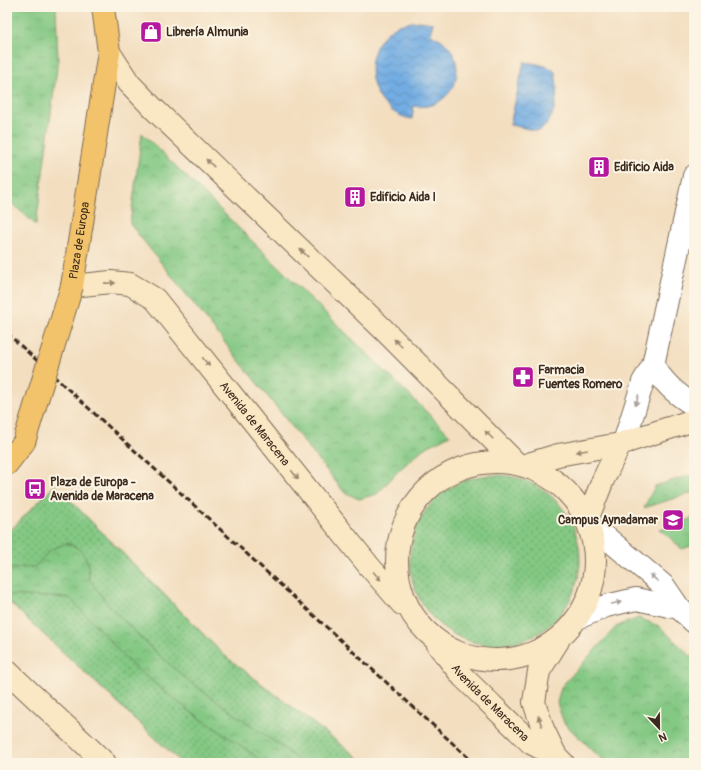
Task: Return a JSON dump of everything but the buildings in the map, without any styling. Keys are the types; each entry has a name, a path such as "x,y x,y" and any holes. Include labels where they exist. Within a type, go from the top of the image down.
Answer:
{"main road":[{"name":"Plaza de Europa","path":"7,464 24,442 72,286 109,52 103,7"},
{"path":"109,52 129,83 153,108 384,329 520,464 551,477 578,503 589,524 596,568 586,604 580,617 561,637 536,652 492,661 461,654 433,639"},
{"name":"Avenida de Maracena","path":"72,286 111,282 130,284 155,299 369,566 433,639 463,678 531,743 559,760"},
{"path":"412,615 398,581 397,549 405,521 422,494 451,472 484,462 520,464 622,443 694,420"},
{"path":"589,524 603,480 622,443"},
{"name":"Avenida de Maracena","path":"559,760 543,729 534,702 539,671 561,637"},
{"path":"7,671 105,763"}],"street":[{"path":"622,443 643,382 652,365 694,176"},
{"path":"652,365 660,377 675,392 694,405"},
{"path":"589,524 664,586 686,615"},
{"path":"580,617 606,606 636,599 686,615"}],"green space":[{"path":"7,7 56,7 58,61 36,225 7,199"},
{"path":"142,133 450,435 423,449 399,470 377,494 359,499 344,492 130,224"},
{"path":"694,474 694,492 644,508 655,486"},
{"path":"495,475 520,479 535,485 555,500 570,520 578,543 580,560 576,585 570,600 555,620 535,635 512,643 495,645 470,641 455,635 435,620 420,600 412,577 410,560 414,535 420,520 435,500 455,485 478,477"},
{"path":"55,485 225,656 365,763 182,763 7,600 7,534"},
{"path":"55,485 225,656 365,763 301,763 286,750 190,682 148,645 111,608 89,579 88,562 80,549 67,543 50,550 35,567 7,569 7,534"},
{"path":"694,518 694,545 682,549 660,529"},
{"path":"7,595 70,598 132,665 188,710 264,763 182,763 7,600"},
{"path":"639,618 659,626 694,659 694,763 606,763 564,723 557,703 561,687 617,626"}],"water":[{"path":"419,21 433,23 430,34 442,41 452,52 456,63 457,75 453,86 447,95 438,102 427,106 414,106 412,119 397,114 385,104 377,92 372,79 371,64 375,50 383,37 395,27"},
{"path":"524,62 539,64 551,68 556,74 557,93 552,116 543,128 538,131 510,125"}],"railway":[{"path":"7,333 474,763"}],"place":[{"name":"Librería Almunia","path":"151,32"},
{"name":"Edificio Aida","path":"599,167"},
{"name":"Edificio Aida I","path":"355,197"},
{"name":"Farmacia Fuentes Romero","path":"523,377"},
{"name":"Plaza de Europa - Avenida de Maracena","path":"35,489"},
{"name":"Campus Aynadamar","path":"673,520"}]}
